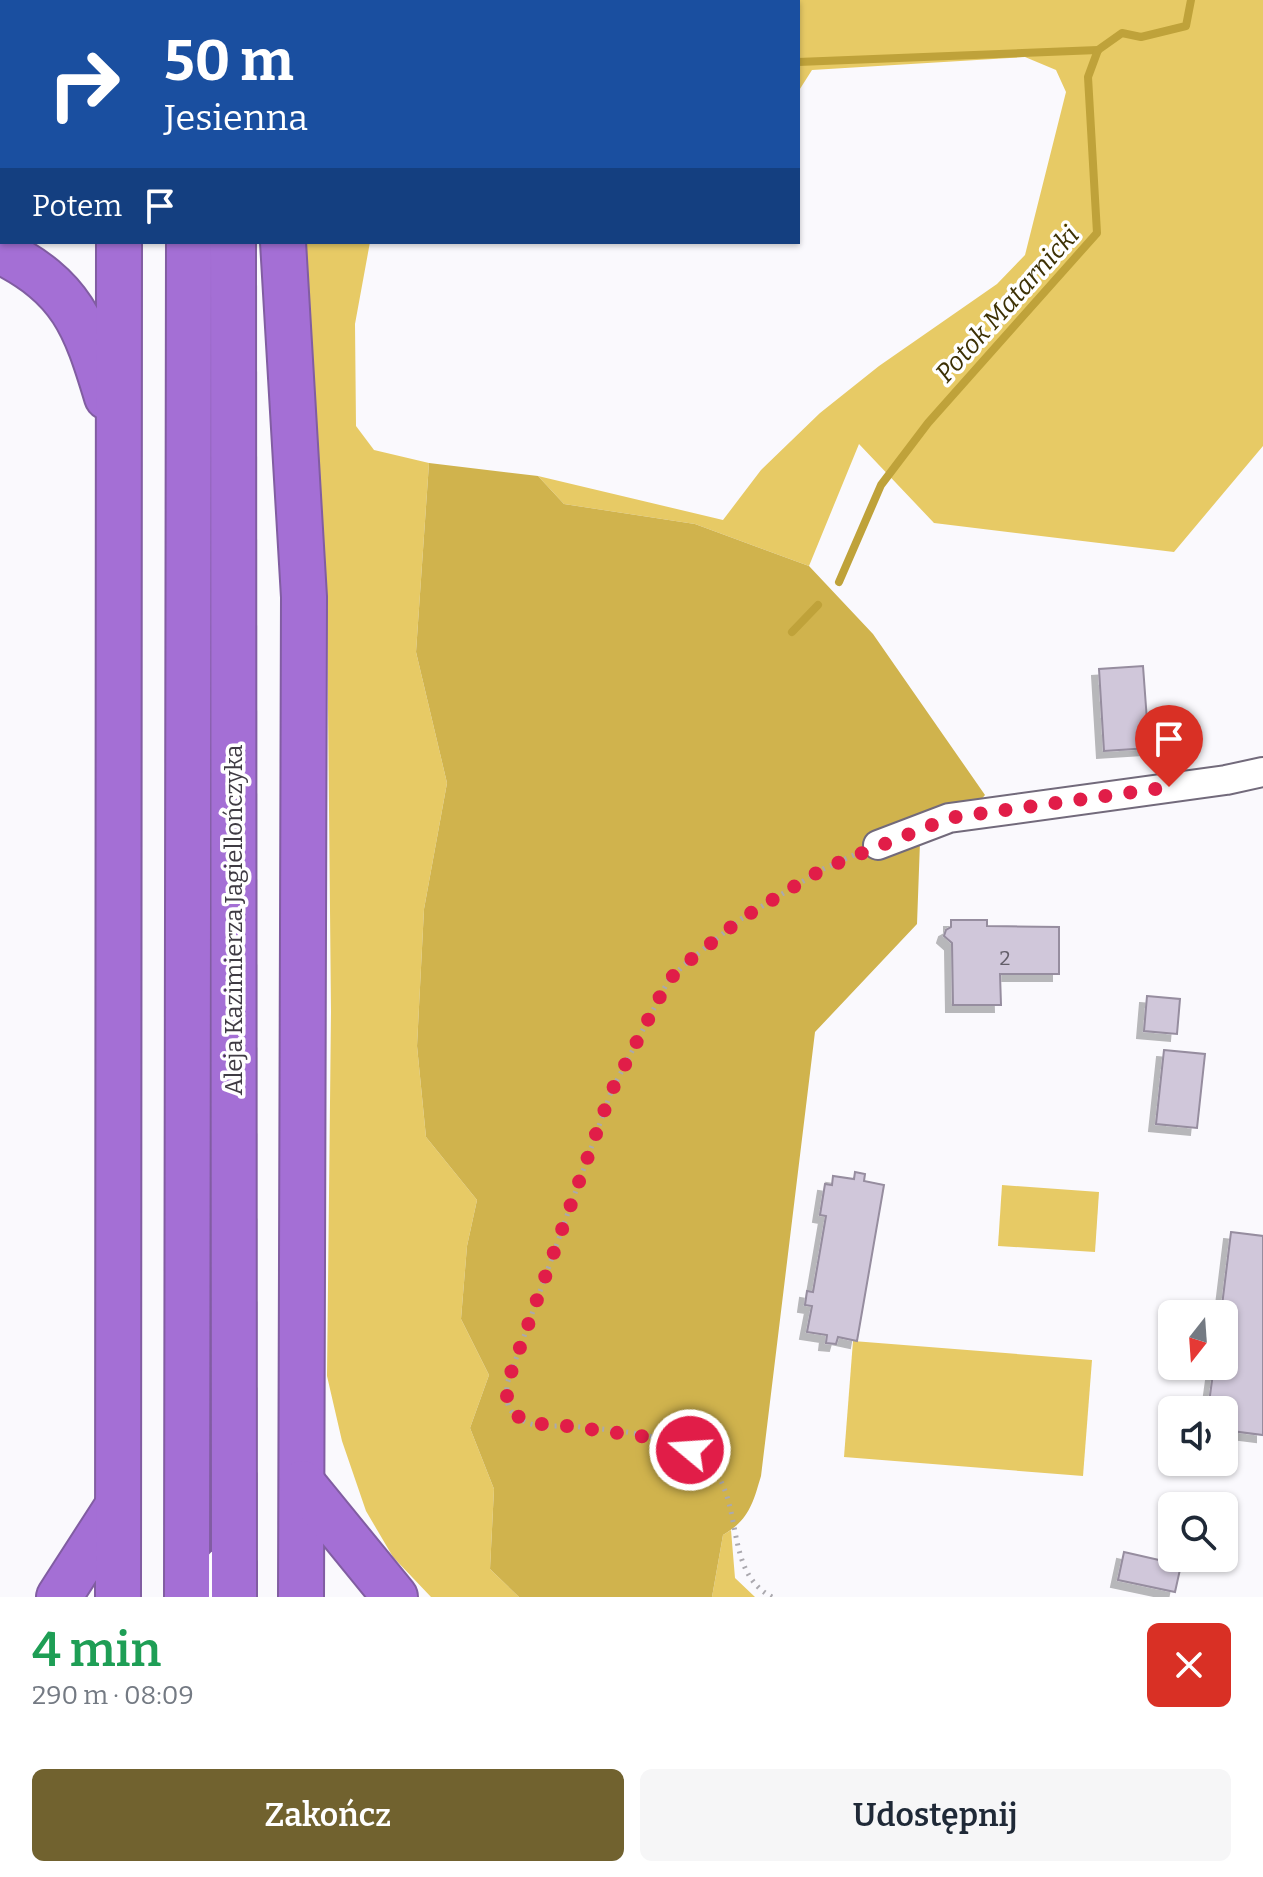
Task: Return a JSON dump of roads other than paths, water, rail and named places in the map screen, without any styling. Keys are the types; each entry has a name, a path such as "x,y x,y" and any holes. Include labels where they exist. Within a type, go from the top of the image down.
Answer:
{"highway":[{"path":"118,1597 119,244"},
{"name":"Aleja Kazimierza Jagiellończyka","path":"189,244 187,1468 209,1596"},
{"name":"Aleja Kazimierza Jagiellończyka","path":"209,1596 234,1470 233,244"},
{"path":"283,244 304,597 301,1597"},
{"path":"0,251 31,266 61,295 90,343 107,398 121,416"},
{"path":"302,1483 395,1597"},
{"path":"59,1597 117,1507"}],"street":[{"path":"878,845 949,818 1226,780 1263,772"}],"waterway":[{"name":"Potok Matarnicki","path":"839,582 881,485 928,423 1097,233 1088,77 1098,50 1122,33 1141,37 1186,26 1191,0"},
{"path":"800,62 1098,50"},
{"name":"Potok Matarnicki","path":"792,632 818,605"}]}
